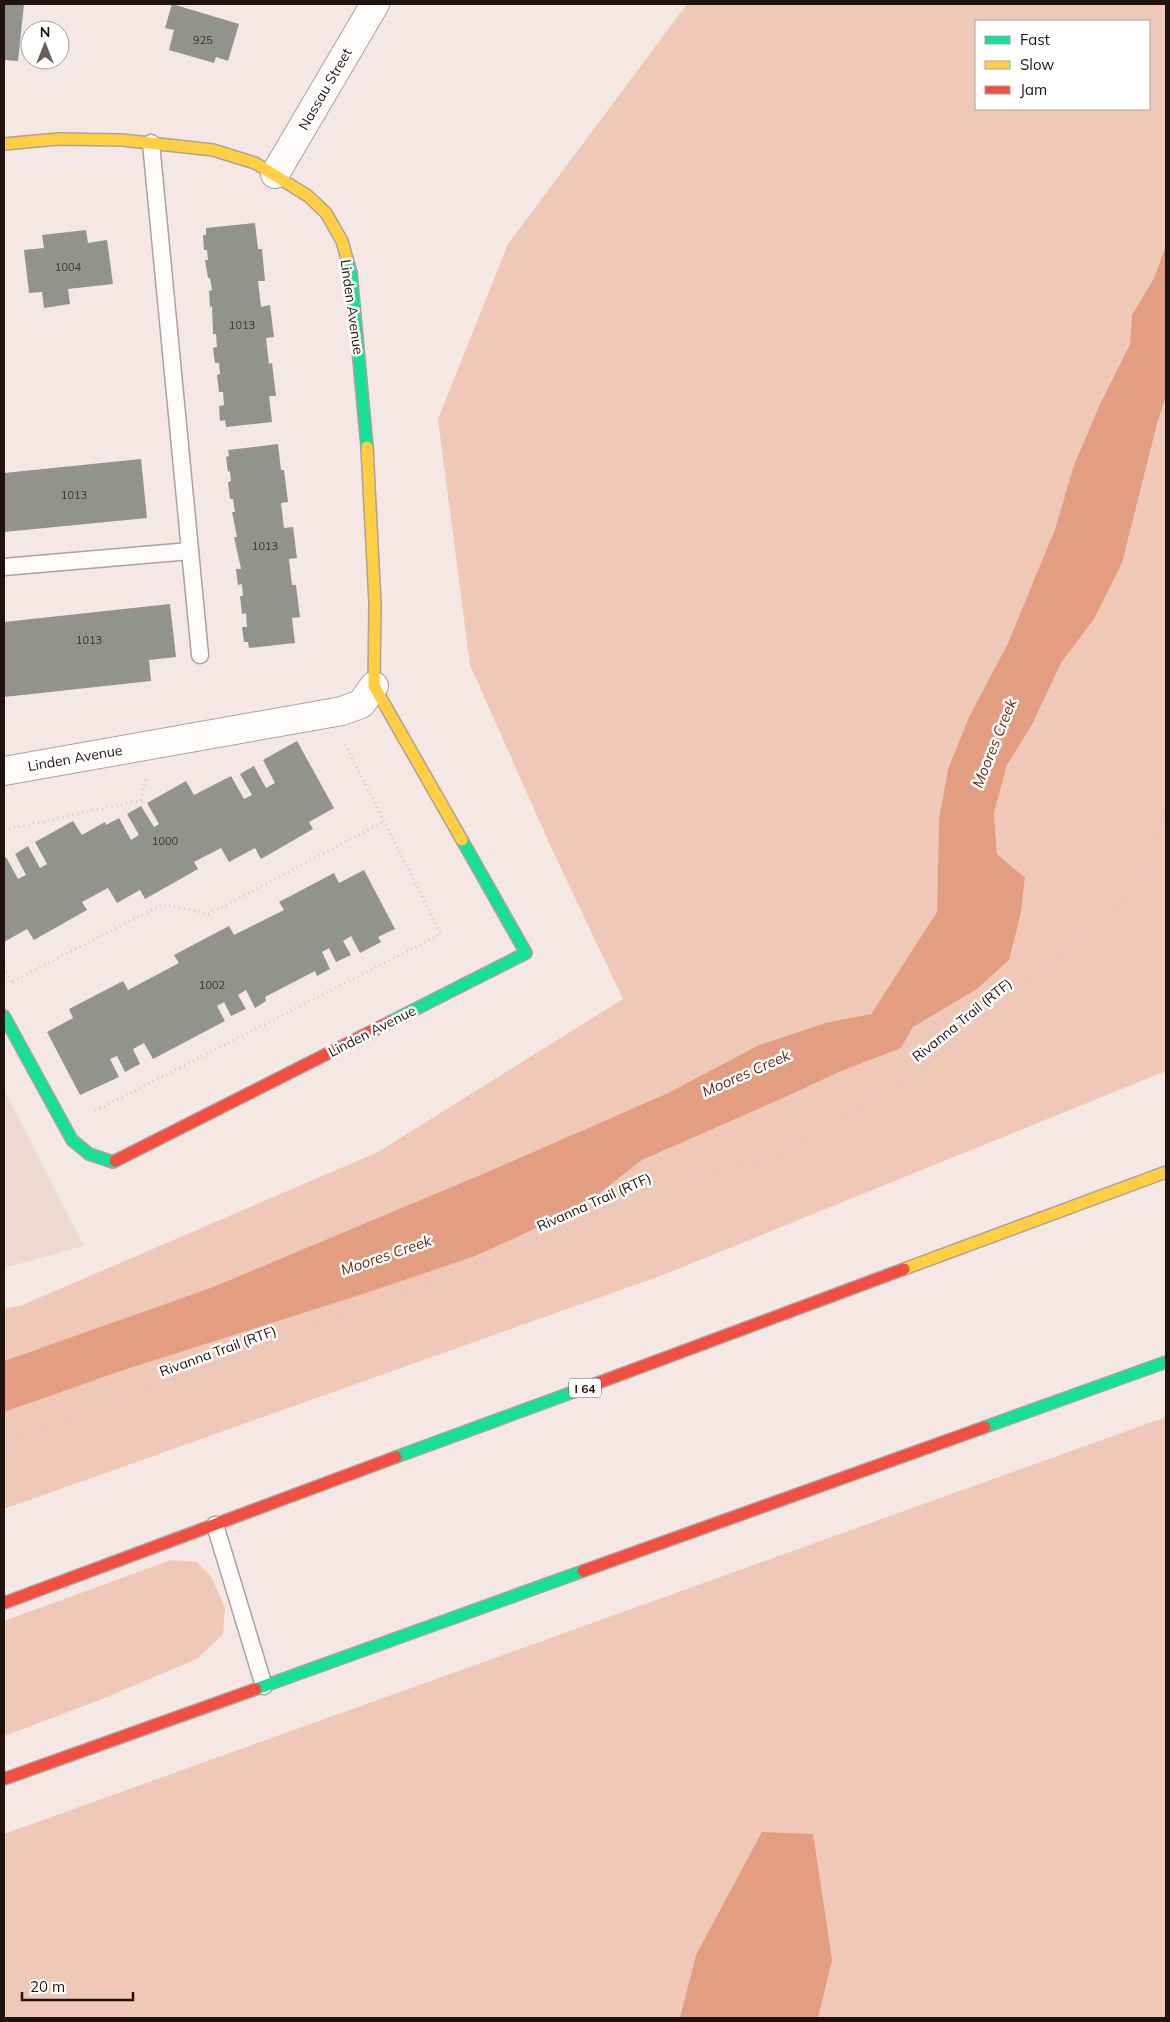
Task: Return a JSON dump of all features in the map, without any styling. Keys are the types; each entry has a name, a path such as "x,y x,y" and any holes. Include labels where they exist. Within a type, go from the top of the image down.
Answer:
{"main road":[{"name":"Linden Avenue","path":"4,144 58,139 122,140 213,150 255,163 275,174 308,196 326,213 342,241 351,273 367,438 375,603 374,686 526,953 113,1162 89,1154 72,1140 4,1016"},
{"name":"I 64","path":"4,1604 1166,1172"},
{"path":"4,1778 957,1435 1166,1362"}],"street":[{"name":"Nassau Street","path":"275,174 375,4"},
{"name":"Linden Avenue","path":"4,771 342,711 361,704 374,686"}],"lane":[{"path":"151,143 200,655"},
{"path":"4,567 190,551"},
{"path":"215,1525 264,1686"}],"path":[{"path":"92,1113 441,934 383,822 344,740"},
{"name":"Rivanna Trail (RTF)","path":"4,1442 380,1302 572,1226 646,1188 777,1157 918,1072 1118,907 1148,871 1166,805"},
{"path":"11,982 163,904 209,914 383,822"},
{"path":"4,967 16,990"}],"shaded area":[{"path":"687,4 1166,4 1166,245 1154,278 1132,315 1130,344 1100,404 1074,465 1055,529 1008,643 969,717 948,769 939,819 937,912 871,1014 825,1023 759,1045 668,1093 485,1173 213,1287 4,1361 4,1309 20,1306 378,1152 623,999 550,845 470,665 438,419 508,244"},
{"path":"1166,396 1166,1071 663,1275 4,1509 4,1412 121,1371 357,1296 582,1207 642,1160 839,1072 901,1048 913,1027 977,989 1009,960 1021,913 1025,879 997,854 994,813 1007,765 1032,725 1061,663 1094,619 1122,563 1157,424"},
{"path":"4,1090 84,1246 4,1268"},
{"path":"1166,1417 1166,2018 4,2018 4,1834"},
{"path":"171,1560 197,1562 211,1576 225,1608 223,1634 197,1659 102,1699 4,1736 4,1621"}],"water":[{"name":"Moores Creek","path":"1166,245 1166,396 1157,424 1122,563 1094,619 1061,663 1032,725 1007,765 994,813 997,854 1025,878 1021,913 1009,960 977,989 913,1027 901,1048 839,1072 642,1160 582,1207 475,1256 357,1296 121,1371 4,1412 4,1361 213,1287 485,1173 668,1093 759,1045 825,1023 871,1014 937,912 939,819 948,769 969,717 1008,643 1055,529 1074,465 1100,404 1130,344 1132,315 1154,278"},
{"path":"762,1832 813,1834 832,1960 818,2018 680,2018 696,1955"}],"building":[{"path":"4,4 24,4 22,20 20,20 18,61 4,60"},
{"path":"172,4 239,24 228,61 216,57 214,63 169,50 174,30 165,28"},
{"path":"255,223 258,249 262,249 265,281 258,281 261,307 270,305 274,337 266,338 269,364 272,363 276,396 269,396 272,422 226,427 225,420 220,421 219,406 224,405 223,392 219,392 217,375 220,374 219,363 215,363 213,348 217,347 216,334 213,334 212,306 210,307 209,291 212,290 205,260 208,260 207,250 204,250 203,235 206,235 206,228"},
{"path":"86,230 88,243 107,240 113,284 68,289 70,304 44,308 42,292 29,293 24,250 44,248 42,235"},
{"path":"278,444 288,502 281,503 284,528 293,527 297,558 289,559 292,585 296,585 300,617 292,618 295,643 249,648 248,642 244,642 242,627 247,627 246,613 242,614 240,596 243,596 242,584 238,585 236,569 241,569 234,537 237,537 232,512 235,512 233,499 230,499 228,482 231,481 226,457 229,456 228,450"},
{"path":"141,459 147,518 4,532 4,473"},
{"path":"170,604 176,657 149,660 151,681 4,697 4,622"},
{"path":"297,741 334,808 309,822 313,829 261,859 255,848 229,862 221,848 194,862 198,869 145,899 140,890 117,903 108,888 82,902 87,910 34,940 27,929 4,942 4,859 6,857 18,879 26,875 15,854 28,846 40,868 47,864 35,842 73,821 82,835 105,822 106,825 119,818 131,840 139,835 127,814 141,806 154,827 159,824 147,803 186,781 194,795 231,776 244,799 252,795 240,774 254,766 266,788 275,783 263,760"},
{"path":"364,870 395,929 378,937 381,942 360,953 351,936 343,941 351,955 336,962 329,948 322,952 330,969 317,976 315,971 265,997 266,1001 255,1008 246,990 238,995 246,1009 231,1016 224,1002 217,1006 225,1021 153,1059 144,1043 133,1049 140,1064 125,1072 117,1056 110,1059 119,1077 80,1095 47,1032 73,1018 69,1009 123,981 128,990 179,963 174,955 229,926 234,935 284,910 279,902 334,873 339,883"}],"traffic: fast":[{"path":"347,259 351,273 367,447"},
{"path":"390,1022 526,953 462,840"},
{"path":"4,1016 72,1140 89,1154 115,1161"},
{"path":"985,1427 1166,1362"},
{"path":"396,1457 595,1384"},
{"path":"256,1689 583,1571"}],"traffic: slow":[{"path":"4,144 58,139 122,140 213,150 255,163 308,196 326,213 342,241 347,259"},
{"path":"367,447 375,603 374,686 462,840"},
{"path":"904,1269 1166,1172"}],"traffic: jam":[{"path":"115,1161 390,1022"},
{"path":"595,1384 904,1269"},
{"path":"583,1571 985,1427"},
{"path":"4,1603 396,1457"},
{"path":"4,1779 256,1689"}]}
